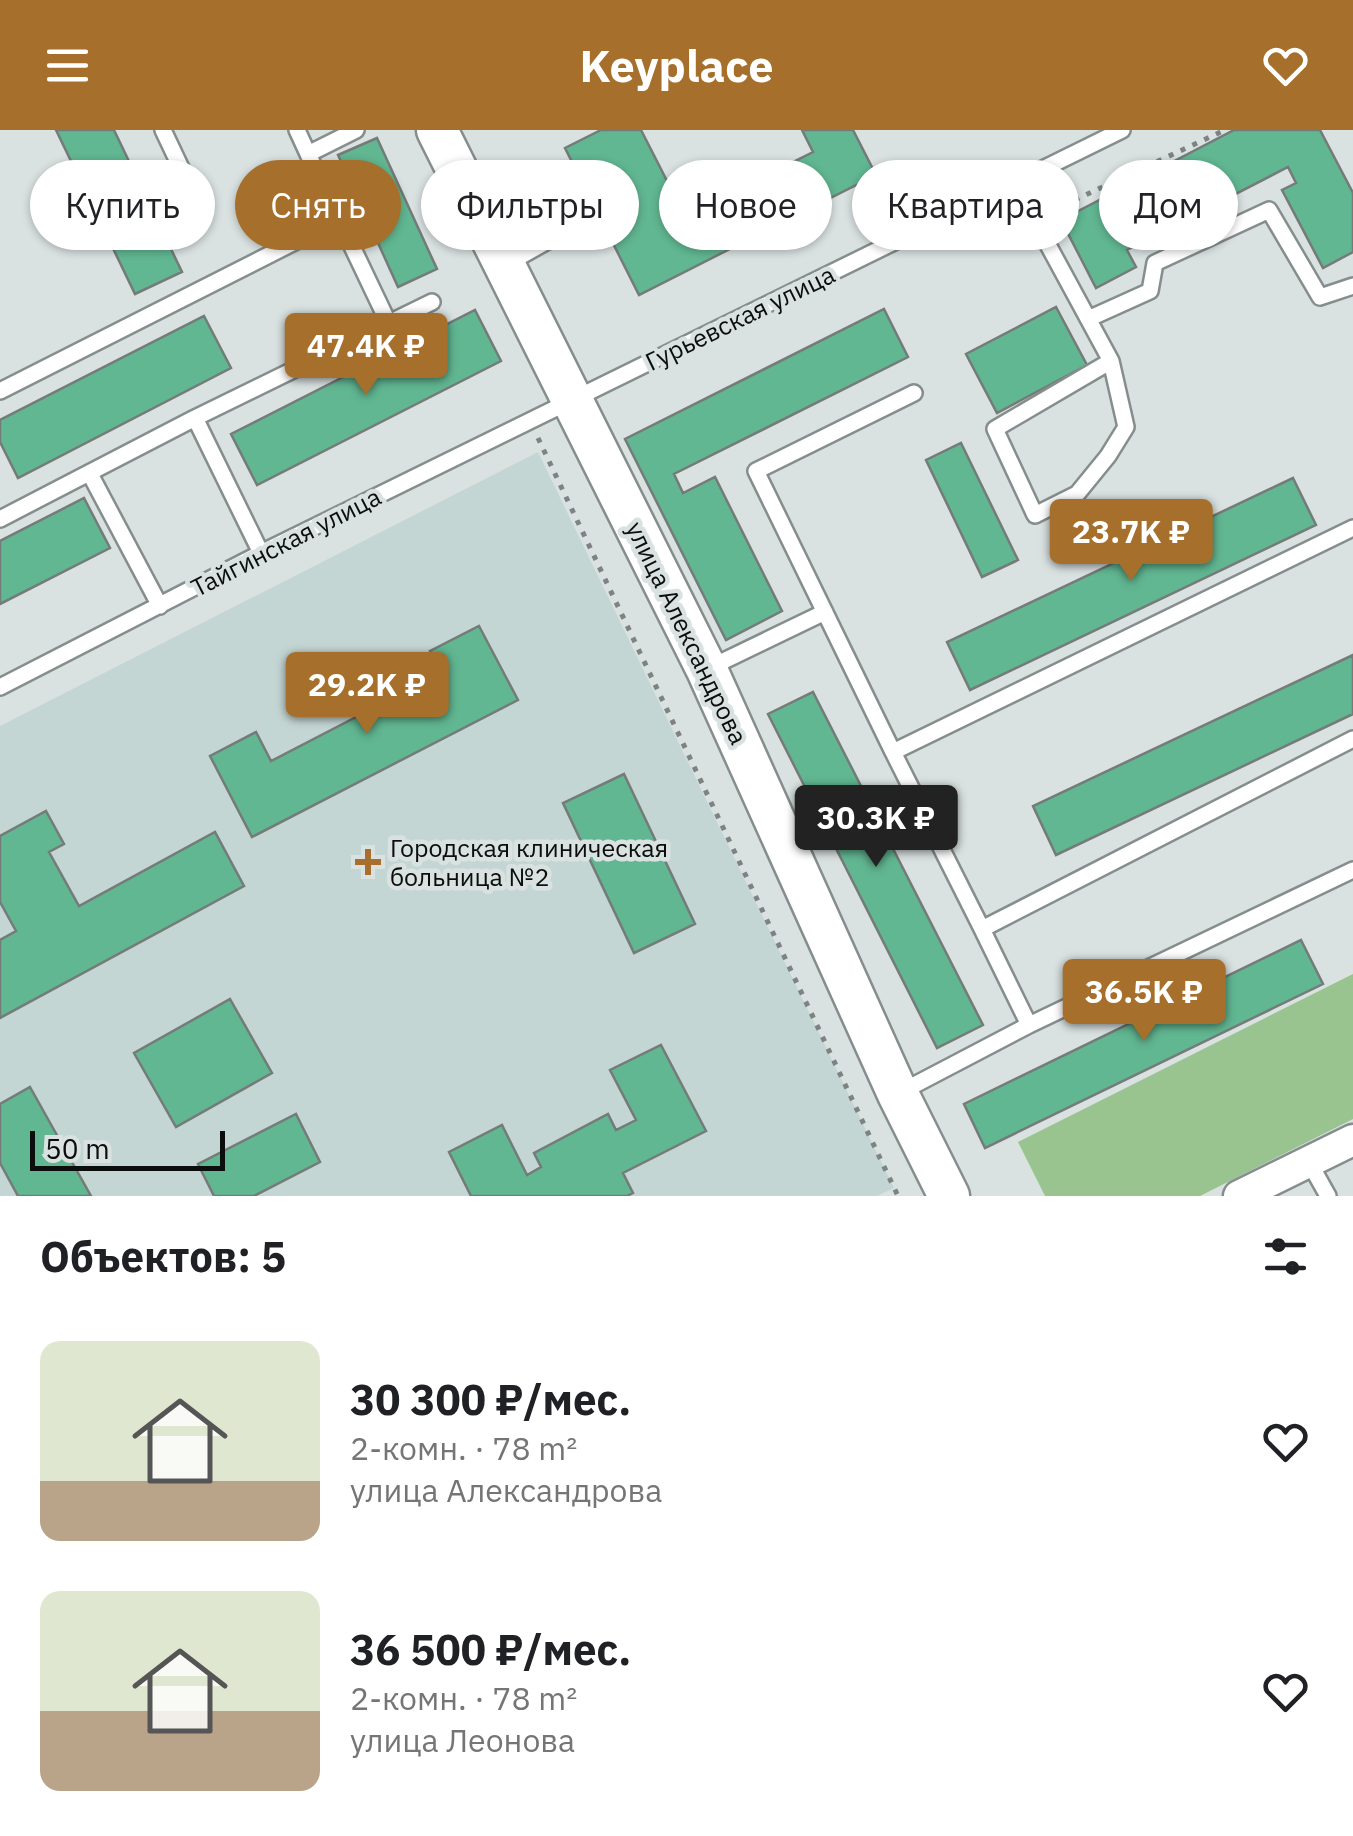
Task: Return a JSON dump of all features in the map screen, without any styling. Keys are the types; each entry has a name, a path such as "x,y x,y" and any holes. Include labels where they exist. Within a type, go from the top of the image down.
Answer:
{"street":[{"name":"улица Александрова","path":"437,130 707,670 898,1094 949,1196"},
{"path":"1239,1196 1353,1140"}],"lane":[{"path":"163,130 177,160"},
{"path":"297,130 311,160"},
{"path":"308,154 356,130"},
{"name":"Гурьевская улица","path":"1060,160 1122,130"},
{"path":"1088,319 1150,291 1154,263 1269,210 1320,297 1353,286"},
{"path":"0,391 280,250"},
{"path":"354,250 388,322"},
{"path":"505,265 532,250"},
{"name":"Гурьевская улица","path":"574,400 877,250"},
{"path":"1051,250 1111,361 1126,427 1077,494 1036,515 995,429 1111,361"},
{"path":"0,520 195,418 432,302"},
{"path":"914,392 756,470 1029,1025"},
{"name":"Тайгинская улица","path":"0,687 261,552 574,400"},
{"path":"195,418 261,552"},
{"path":"90,474 160,606"},
{"path":"893,752 1353,528"},
{"path":"707,670 824,612"},
{"path":"982,930 1353,739"},
{"path":"898,1094 1029,1025 1353,870"},
{"path":"1310,1162 1328,1196"}],"path":[{"path":"1079,198 1225,130"},
{"path":"530,422 898,1196"}],"shaded area":[{"name":"Городская клиническая больница №2","path":"538,452 894,1188 877,1196 0,1196 0,726"}],"green space":[{"path":"1353,974 1353,1119 1200,1196 1045,1196 1018,1142"}],"building":[{"path":"56,130 114,130 128,160 70,160"},
{"path":"601,130 641,130 659,165 659,250 728,250 639,295 616,250 639,250 639,160 571,160 565,148"},
{"path":"802,130 853,130 868,160 852,160 852,187 832,197 832,160 797,160 813,152"},
{"path":"1234,130 1320,130 1353,193 1353,252 1323,268 1282,190 1296,183 1288,167 1238,193 1238,160 1176,160"},
{"path":"377,138 387,160 340,160 338,155"},
{"path":"401,190 421,234 421,250 428,250 437,269 398,287 381,250 401,250"},
{"path":"1099,200 1099,250 1127,250 1136,267 1096,288 1076,250 1079,211"},
{"path":"114,250 171,250 182,272 135,294"},
{"path":"1056,307 1087,365 997,413 966,354"},
{"path":"884,309 908,357 674,474 683,493 715,477 782,611 726,640 625,439"},
{"path":"475,310 501,361 257,485 231,434"},
{"path":"204,316 231,368 18,478 0,442 0,420"},
{"path":"961,443 1018,560 982,577 926,460"},
{"path":"1293,478 1316,525 970,690 947,642"},
{"path":"84,498 110,548 0,604 0,541"},
{"path":"479,626 518,700 252,837 210,756 256,732 271,761 441,673 430,651"},
{"path":"1353,655 1353,714 1056,855 1033,806"},
{"path":"813,692 983,1025 937,1048 768,714"},
{"path":"624,774 695,924 634,953 563,803"},
{"path":"46,811 64,844 49,852 79,906 215,832 244,886 0,1018 0,940 16,931 0,902 0,836"},
{"path":"1301,940 1323,984 985,1148 964,1104"},
{"path":"230,999 272,1073 176,1127 134,1053"},
{"path":"661,1045 706,1131 623,1173 633,1193 471,1196 449,1152 502,1125 527,1175 541,1167 534,1153 608,1114 616,1130 636,1120 610,1070"},
{"path":"30,1087 91,1196 18,1196 0,1163 0,1104"},
{"path":"296,1114 320,1162 254,1196 214,1196 198,1164"}],"place":[{"name":"Городская клиническая больница №2","path":"368,862"}]}
